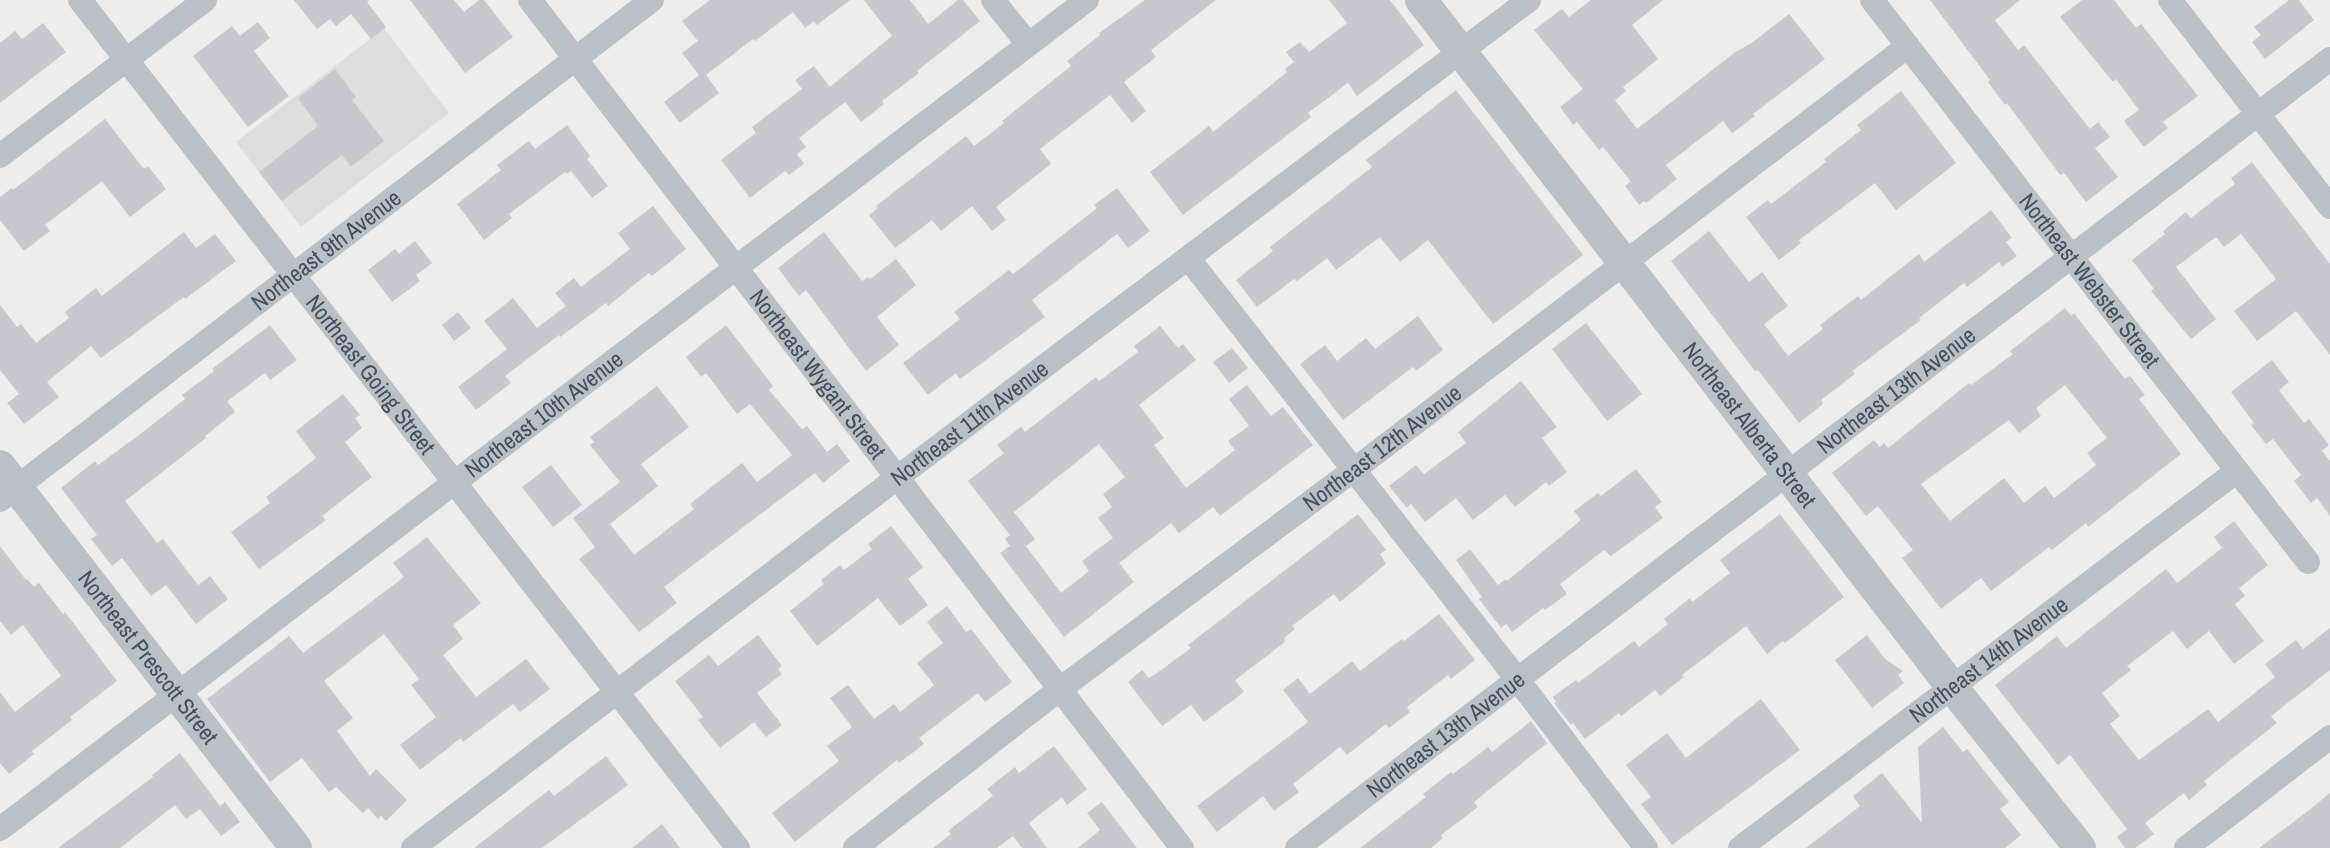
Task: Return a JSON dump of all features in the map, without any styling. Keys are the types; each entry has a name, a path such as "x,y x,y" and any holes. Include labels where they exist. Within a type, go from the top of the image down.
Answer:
{"street":[{"name":"Northeast Going Street","path":"80,0 738,848"},
{"path":"0,156 205,0"},
{"name":"Northeast Wygant Street","path":"530,0 1182,848"},
{"name":"Northeast 9th Avenue","path":"6,484 293,275 652,0"},
{"path":"993,0 1028,44"},
{"name":"Northeast 10th Avenue","path":"0,829 1087,0"},
{"name":"Northeast Alberta Street","path":"1421,0 1952,687 2080,848"},
{"name":"Northeast 11th Avenue","path":"413,848 1529,0"},
{"name":"Northeast Webster Street","path":"1872,0 2308,562"},
{"path":"2170,0 2330,206"},
{"name":"Northeast 12th Avenue","path":"855,848 1060,689 1354,469 1908,46"},
{"name":"Northeast 13th Avenue","path":"1297,848 2330,59"},
{"path":"1189,259 1646,848"},
{"name":"Northeast 14th Avenue","path":"1740,848 2237,471"},
{"name":"Northeast Prescott Street","path":"6,484 176,693 296,848"},
{"path":"2186,848 2330,737"}],"shaded area":[{"path":"384,28 449,113 301,227 236,142"}],"building":[{"path":"294,0 369,0 367,2 386,27 371,39 351,14 336,26 330,19 317,29"},
{"path":"410,0 454,0 464,12 479,0 484,0 513,37 465,73"},
{"path":"710,0 850,0 817,25 814,21 805,28 793,12 755,41 753,39 706,75 719,93 680,123 664,102 699,75 682,53 698,41 682,21"},
{"path":"864,0 910,0 928,24 958,0 963,0 980,21 917,71 919,73 882,101 884,104 861,122 845,102 799,138 806,147 797,154 804,164 789,175 785,171 750,198 721,160 756,133 752,127 802,89 795,80 814,66 830,87 892,36"},
{"path":"1145,0 1216,0 1151,50 1156,57 1124,82 1146,111 1132,123 1110,95 1040,149 1051,164 996,207 1006,220 992,231 972,206 941,231 932,220 895,248 869,215 878,208 876,206 966,136 974,146 1071,66 1067,61 1100,35 1099,33"},
{"path":"1329,0 1390,0 1424,45 1357,96 1348,83 1308,113 1311,117 1183,215 1150,172 1209,126 1213,132 1287,72 1285,69 1294,62 1286,52 1300,42 1309,52 1347,23"},
{"path":"1591,0 1663,0 1632,25 1658,59 1623,87 1626,91 1615,100 1637,129 1789,14 1825,59 1732,133 1723,121 1666,165 1677,179 1646,203 1644,201 1639,205 1625,186 1630,182 1629,179 1603,147 1599,150 1577,122 1573,125 1560,107 1583,89 1534,30 1562,9 1569,17"},
{"path":"1930,0 2020,0 1995,20 2018,50 2024,45 2090,129 2098,122 2110,137 2095,148 2118,177 2086,202 2064,173 2060,175 2007,103 2005,105 1988,82 1990,80"},
{"path":"2082,0 2114,0 2136,28 2141,24 2198,96 2163,122 2168,128 2144,147 2124,121 2139,110 2116,79 2113,82 2060,17"},
{"path":"2289,0 2299,0 2314,20 2265,59 2252,42 2261,35 2254,27"},
{"path":"258,22 270,38 254,51 289,96 248,127 193,56 232,26 240,36"},
{"path":"43,23 66,52 0,103 0,43 15,31 22,39"},
{"path":"335,69 356,97 352,100 384,141 351,167 342,155 282,201 259,172 318,126 298,98"},
{"path":"1456,90 1583,255 1493,324 1428,240 1400,262 1380,237 1336,270 1327,258 1257,307 1236,280 1273,251 1270,247 1372,167 1366,160"},
{"path":"1901,91 1956,163 1896,210 1875,183 1799,240 1801,243 1779,260 1746,217 1768,200 1771,204 1826,162 1824,159 1861,130 1857,125"},
{"path":"105,119 144,169 148,166 166,189 130,217 102,181 45,225 50,231 24,251 0,220 0,197 12,188 13,190"},
{"path":"567,125 590,156 587,159 608,186 592,198 571,171 567,174 565,172 509,214 512,218 484,240 457,204 501,170 497,165 529,141 535,149"},
{"path":"2252,162 2330,264 2330,355 2296,311 2257,341 2234,311 2276,279 2241,234 2224,247 2216,237 2176,267 2216,319 2191,339 2151,291 2154,289 2132,260 2165,234 2163,231 2186,212 2191,218 2235,184 2231,178"},
{"path":"1117,188 1150,231 1128,248 1117,234 1032,300 1045,317 960,379 956,373 928,395 903,363 960,319 954,312 1009,270 1013,274 1097,208 1094,205"},
{"path":"653,206 686,249 652,276 649,273 608,306 606,303 505,376 511,383 476,410 458,387 507,349 484,321 513,298 537,328 566,306 555,293 574,278 581,287 630,249 618,233"},
{"path":"1991,210 2012,238 2006,242 2017,256 2002,267 1999,262 1967,287 1964,283 1919,318 1921,320 1852,371 1855,374 1821,400 1823,404 1799,423 1758,370 1755,371 1671,261 1709,231 1749,282 1762,272 1788,306 1764,324 1788,356 1823,329 1820,325 1858,296 1861,300 1919,254 1924,262"},
{"path":"184,232 196,248 215,234 236,261 101,358 91,346 47,382 59,397 24,424 7,403 19,394 0,370 0,305 17,327 21,324 36,343 69,318 65,312 96,288 102,296"},
{"path":"824,232 862,281 868,277 870,279 896,259 916,285 877,317 899,345 866,371 806,290 799,296 778,268"},
{"path":"415,241 432,263 416,275 420,281 392,302 368,270 395,249 399,254"},
{"path":"2065,308 2071,316 2074,313 2125,379 2130,376 2145,395 2139,399 2181,454 2088,527 2086,523 2052,550 2049,547 1991,591 1981,578 1941,609 1902,558 1913,550 1878,506 1866,516 1832,473 1874,440 1880,447 1884,443 1888,448 1969,383 1971,385 2013,354 2010,351","holes":["2065,385 2107,438 2087,453 2096,465 2054,498 2045,486 2024,503 2004,478 1950,521 1921,484 2009,420 2019,433 2041,416 2036,408"]},
{"path":"458,312 471,328 454,341 442,325"},
{"path":"1418,316 1443,350 1416,371 1413,367 1343,420 1300,364 1325,345 1337,361 1366,338 1375,349"},
{"path":"1586,323 1642,394 1607,421 1552,349"},
{"path":"270,325 297,360 270,380 265,373 227,401 235,412 125,501 157,543 163,539 198,585 210,576 228,599 196,624 166,585 151,596 122,558 112,566 91,539 97,535 61,488 95,461 98,465 139,435 185,399 182,395 214,371 212,369"},
{"path":"726,325 773,386 769,390 802,429 807,426 827,452 837,444 850,461 823,483 815,473 664,587 677,603 639,632 579,559 595,547 573,518 620,482 590,445 594,442 590,437 657,386 689,427 641,464 658,486 610,524 634,555 694,509 690,504 742,463 757,482 792,455 750,404 737,414 706,373 701,377 686,357"},
{"path":"1160,326 1178,348 1183,344 1196,360 1139,405 1164,438 1154,445 1186,488 1235,450 1228,441 1249,426 1229,399 1247,385 1271,416 1283,407 1313,445 1220,516 1213,507 1179,533 1171,523 1119,563 1134,582 1064,637 1000,553 1010,546 1005,539 1010,535 968,481 1004,453 997,445 1021,427 1025,432 1096,377 1099,381 1138,352 1134,346","holes":["1099,444 1125,477 1103,494 1112,507 1098,518 1113,538 1082,561 1089,571 1061,593 1026,546 1035,539 1014,512"]},
{"path":"1232,348 1248,368 1229,383 1213,362"},
{"path":"2272,360 2289,382 2279,390 2304,423 2309,419 2329,445 2322,451 2330,461 2330,516 2317,498 2311,503 2294,481 2301,475 2273,439 2266,444 2231,392"},
{"path":"1521,381 1557,427 1542,438 1567,472 1549,486 1546,482 1515,507 1505,495 1473,520 1456,498 1425,522 1411,504 1407,508 1389,486 1416,465 1424,474 1466,443 1458,432"},
{"path":"343,394 360,415 355,418 362,428 345,442 372,477 322,516 326,520 259,569 231,532 270,503 266,497 316,458 296,431"},
{"path":"551,465 582,505 553,527 522,487"},
{"path":"1636,469 1662,502 1655,507 1663,518 1611,556 1604,550 1560,584 1567,594 1545,610 1543,608 1512,632 1506,624 1501,628 1479,599 1482,597 1456,560 1470,549 1498,585 1506,579 1507,581 1581,520 1574,511 1598,493 1601,496"},
{"path":"1358,514 1386,550 1380,554 1386,564 1340,602 1334,594 1292,626 1295,629 1284,638 1285,642 1235,680 1244,692 1204,722 1191,705 1162,726 1128,682 1142,670 1149,678 1157,673 1191,648 1188,645"},
{"path":"1780,514 1844,597 1767,654 1746,626 1682,675 1684,677 1660,696 1655,690 1585,739 1554,703 1556,702 1553,697 1576,680 1578,683 1634,641 1639,647 1668,624 1664,619 1690,598 1692,602 1730,573 1720,560"},
{"path":"2234,521 2268,565 2239,588 2245,596 2235,604 2264,641 2234,664 2209,631 2187,649 2173,631 2127,666 2131,670 2102,693 2120,716 2110,724 2139,760 2208,709 2218,722 2275,677 2265,664 2296,640 2303,649 2330,628 2330,670 2271,716 2277,723 2204,781 2207,785 2189,800 2184,793 2145,823 2154,834 2135,848 2125,848 2117,837 2127,829 2070,755 2058,765 1995,685 2057,636 2066,648 2166,569 2177,583 2222,548 2214,537"},
{"path":"891,526 923,567 908,579 928,605 900,626 878,598 817,646 790,611 824,584 821,580 840,565 844,570 872,549 868,544"},
{"path":"427,537 481,603 453,625 463,639 443,655 476,697 526,659 550,689 520,712 513,704 463,742 461,738 420,770 400,745 436,717 411,685 419,679 384,634 324,681 353,718 337,731 370,776 376,769 407,800 386,821 381,816 378,819 368,808 363,813 336,787 329,792 302,758 270,782 207,699 289,636 303,653 404,577 393,563"},
{"path":"0,546 26,580 34,587 39,583 63,614 65,612 117,681 70,717 72,720 32,751 34,754 9,774 0,763 0,692 15,712 61,676 23,625 11,635 0,621"},
{"path":"947,606 966,632 971,629 1012,682 985,702 978,693 919,738 924,744 899,763 897,760 795,842 772,813 839,761 827,746 852,727 830,698 848,685 874,719 894,704 900,712 934,685 917,663 943,643 927,622"},
{"path":"1439,614 1475,660 1451,679 1448,675 1407,707 1410,712 1389,728 1386,724 1347,755 1340,747 1293,784 1299,792 1274,811 1263,796 1217,832 1197,806 1308,722 1283,690 1298,678 1310,694 1352,661 1360,671"},
{"path":"758,635 782,666 778,669 782,674 757,693 782,725 766,737 754,722 720,748 698,720 703,717 675,681 709,655 718,666"},
{"path":"1867,635 1885,659 1903,671 1898,675 1904,683 1872,708 1835,660"},
{"path":"1761,699 1800,750 1672,845 1641,804 1651,797 1626,765 1667,733 1686,758"},
{"path":"1531,721 1547,743 1474,802 1478,807 1441,835 1443,838 1431,848 1360,848 1426,797 1423,794 1451,772 1453,774 1488,747 1492,752"},
{"path":"1943,727 1963,752 1967,749 2009,802 2000,809 2021,835 2005,848 1806,848 1860,806 1853,796 1882,773 1922,823 1918,747"},
{"path":"1054,746 1087,789 1067,805 1062,797 1029,823 1047,848 1022,848 1013,836 997,848 933,848 951,834 948,831 993,796 987,789 1015,767 1019,773"},
{"path":"180,753 220,806 225,802 240,822 221,836 200,809 186,819 175,805 120,848 58,848 153,777 152,775"},
{"path":"606,756 628,785 542,848 474,848 549,790 554,796"},
{"path":"2330,793 2330,848 2259,848 2308,811"},
{"path":"1102,802 1137,848 1078,848 1100,830 1087,813"},
{"path":"662,824 680,848 632,848"}]}
